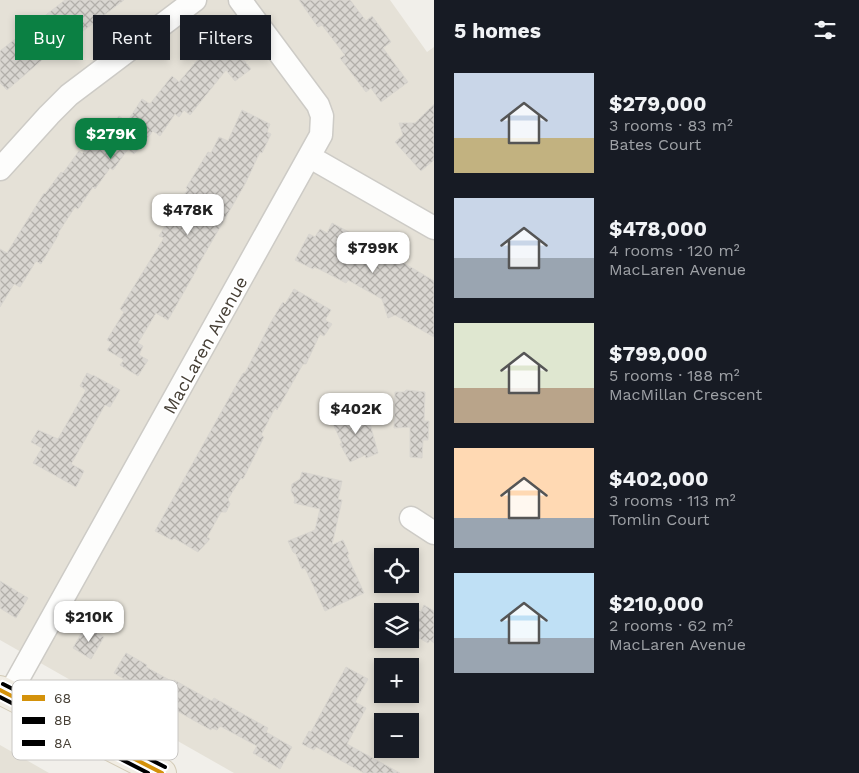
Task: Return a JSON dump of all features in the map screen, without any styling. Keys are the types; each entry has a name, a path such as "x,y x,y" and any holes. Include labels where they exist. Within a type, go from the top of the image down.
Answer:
{"main road":[{"path":"137,760 162,773"}],"street":[{"path":"0,169 69,96 195,0"},
{"name":"MacLaren Avenue","path":"5,692 321,135 322,116 318,105 240,0"},
{"path":"310,156 434,228"},
{"path":"411,518 434,532"}],"shaded area":[{"path":"0,0 390,0 427,52 434,47 434,773 234,773 178,741 178,680 70,680 0,640"},
{"path":"0,745 12,752 12,760 26,760 49,773 0,773"}],"building":[{"path":"65,0 124,0 104,15 93,15 93,23 83,31 83,15 46,15"},
{"path":"299,0 350,0 366,21 372,16 391,42 383,48 408,82 381,102 371,88 366,92 340,58 345,55 322,25 318,27"},
{"path":"15,39 15,60 42,60 7,90 0,83 0,51"},
{"path":"197,60 244,60 251,69 235,81 226,70 190,115 184,110 179,117 175,114 160,136 153,131 134,154 128,149 113,170 110,168 95,189 93,187 78,209 75,207 41,264 36,261 20,287 14,284 0,307 0,249 7,253 44,193 61,172 63,173 79,151 82,154 97,133 103,137 119,116 127,122 142,99 150,104 172,76 179,82"},
{"path":"434,104 434,160 421,171 395,142 403,135 399,123 415,123"},
{"path":"242,110 270,124 267,132 271,134 168,320 156,313 138,343 143,346 139,355 148,360 138,376 120,365 124,360 107,350 112,343 107,340 124,312 120,309 164,238 159,236 188,189 186,188 208,152 211,153 219,137 228,141"},
{"path":"332,223 434,281 434,337 395,315 388,318 382,299 348,280 346,283 321,270 314,267 313,269 295,260 309,234 315,237 320,229 327,233"},
{"path":"294,289 331,310 325,320 332,324 324,336 320,334 306,364 303,364 277,410 275,408 261,435 264,437 243,479 241,478 228,499 230,504 226,512 221,512 207,537 210,539 198,552 174,538 172,540 155,531 243,373 245,373 271,322 283,302 285,304"},
{"path":"87,373 120,390 110,407 105,405 71,464 84,471 76,487 33,463 42,448 31,442 38,430 58,439 86,390 80,386"},
{"path":"406,390 425,392 424,421 429,421 428,440 423,440 422,458 410,457 410,427 394,428 395,392 404,392"},
{"path":"349,408 362,411 366,420 369,420 378,453 366,458 365,455 350,462 340,444 342,443 332,422 342,418 342,410"},
{"path":"302,472 342,481 338,499 342,500 332,545 343,540 349,554 347,555 364,593 325,611 305,568 302,569 288,541 315,530 320,509 294,503 295,499 291,491 292,484 300,479"},
{"path":"0,581 28,598 16,618 0,608"},
{"path":"424,605 434,611 434,643 430,640 428,643 419,638 419,611 421,612"},
{"path":"90,629 104,637 91,659 73,648 82,632 87,634"},
{"path":"126,653 169,680 126,680 114,673"},
{"path":"346,667 368,679 355,702 366,708 347,744 400,773 364,773 316,747 314,750 302,744 309,731 311,732"},
{"path":"178,682 212,701 214,698 268,728 266,732 292,747 280,769 253,753 257,746 220,726 217,730 212,728 211,730 178,711"}],"transit line":[{"name":"8A","path":"3,684 12,689"},
{"name":"68","path":"0,690 12,696"},
{"name":"8B","path":"0,697 12,703"},
{"name":"8B","path":"123,760 148,773"},
{"name":"68","path":"137,760 162,773"},
{"name":"8A","path":"151,760 165,767"}]}
